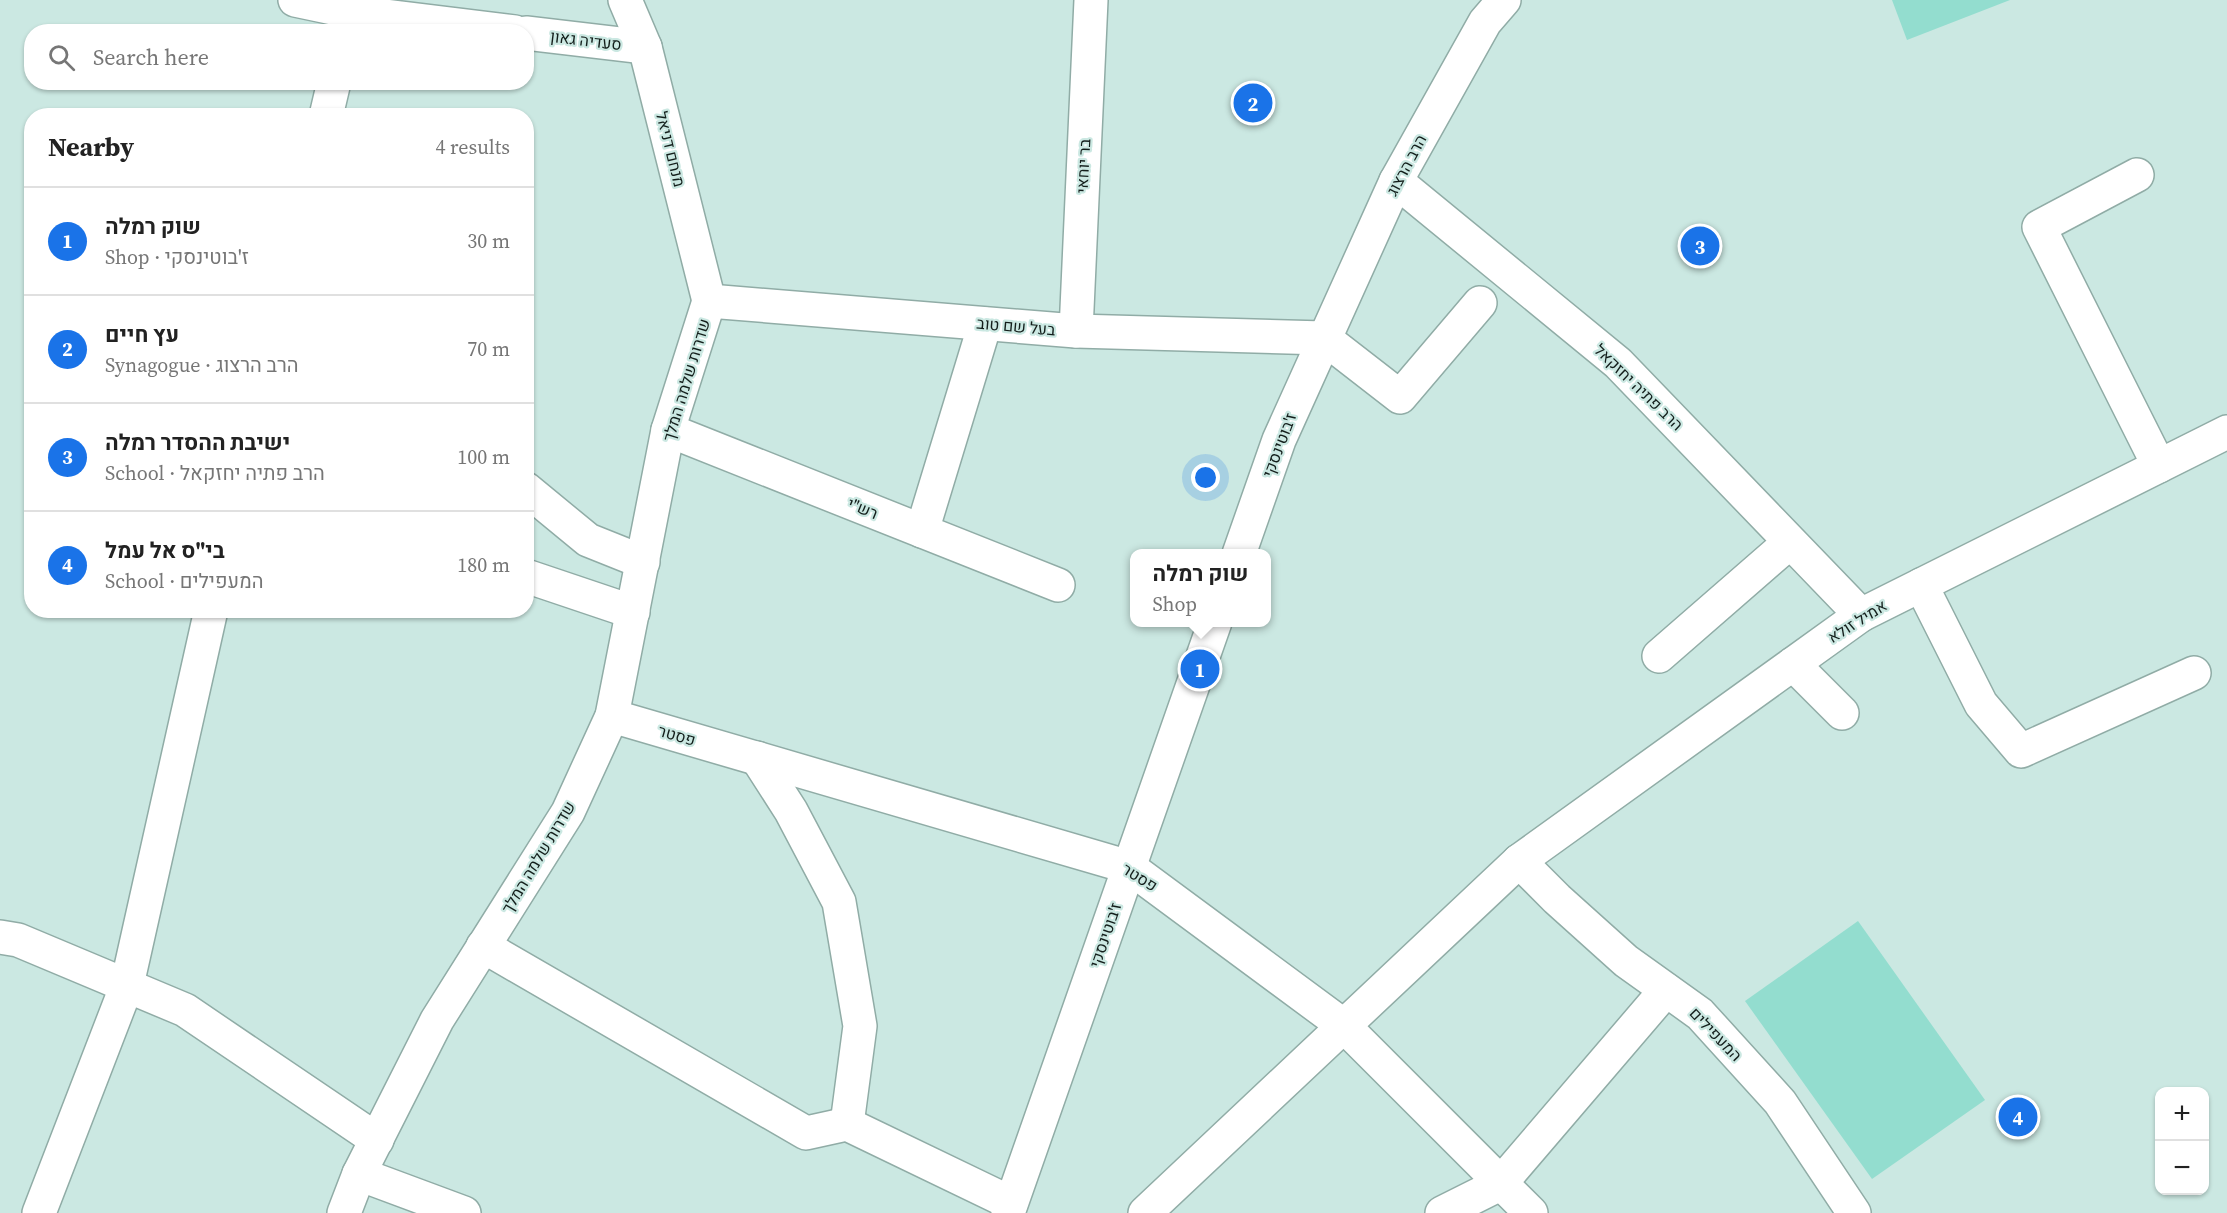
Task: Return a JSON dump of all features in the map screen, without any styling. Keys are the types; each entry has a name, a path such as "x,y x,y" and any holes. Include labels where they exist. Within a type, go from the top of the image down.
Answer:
{"street":[{"path":"295,0 350,22 383,24"},
{"name":"מנחם דניאל","path":"625,0 645,47 710,301"},
{"name":"בר יוחאי","path":"1076,331 1091,0"},
{"name":"הרב הרצוג","path":"1324,338 1396,181 1485,22 1504,0"},
{"name":"סעדיה גאון","path":"534,34 645,47"},
{"path":"328,108 332,90"},
{"path":"2137,175 2039,228 2159,466"},
{"name":"הרב פתיה יחזקאל","path":"1396,181 1618,363 1861,615"},
{"name":"בעל שם טוב","path":"710,301 1076,331 1324,338"},
{"name":"שדרות שלמה המלך","path":"344,1213 359,1174 437,1020 568,812 612,716 668,430 710,301"},
{"path":"1324,338 1400,397 1480,303"},
{"path":"922,531 985,324"},
{"name":"ז'בוטינסקי","path":"1241,549 1279,440 1324,338"},
{"name":"רש\"י","path":"668,430 1058,585"},
{"name":"אמיל זולא","path":"1145,1213 1519,861 1861,615 2227,432"},
{"path":"534,496 588,540 643,562"},
{"path":"1659,656 1790,542"},
{"path":"534,579 633,612"},
{"path":"1921,585 1982,704 2021,751 2194,673"},
{"path":"39,1213 126,986 209,618"},
{"name":"ז'בוטינסקי","path":"1010,1208 1213,627"},
{"path":"1793,664 1842,713"},
{"name":"פסטר","path":"612,716 1129,867 1344,1026 1531,1213"},
{"path":"757,758 791,811 839,902 860,1026 847,1124"},
{"name":"המעפילים","path":"1519,861 1557,899 1626,961 1700,1014 1780,1102 1854,1213"},
{"path":"0,938 18,940 185,1010 377,1140"},
{"path":"483,946 806,1132 847,1124 1010,1208"},
{"path":"1442,1213 1500,1184 1666,990"},
{"path":"359,1174 464,1213"}],"green space":[{"path":"1892,0 2010,0 1907,40"},
{"path":"1858,921 1985,1100 1872,1179 1745,1001"}],"place":[{"name":"עץ חיים","path":"1253,103"},
{"name":"ישיבת ההסדר רמלה","path":"1700,246"},
{"name":"שוק רמלה","path":"1200,669"},
{"name":"בי\"ס אל עמל","path":"2018,1117"}]}
